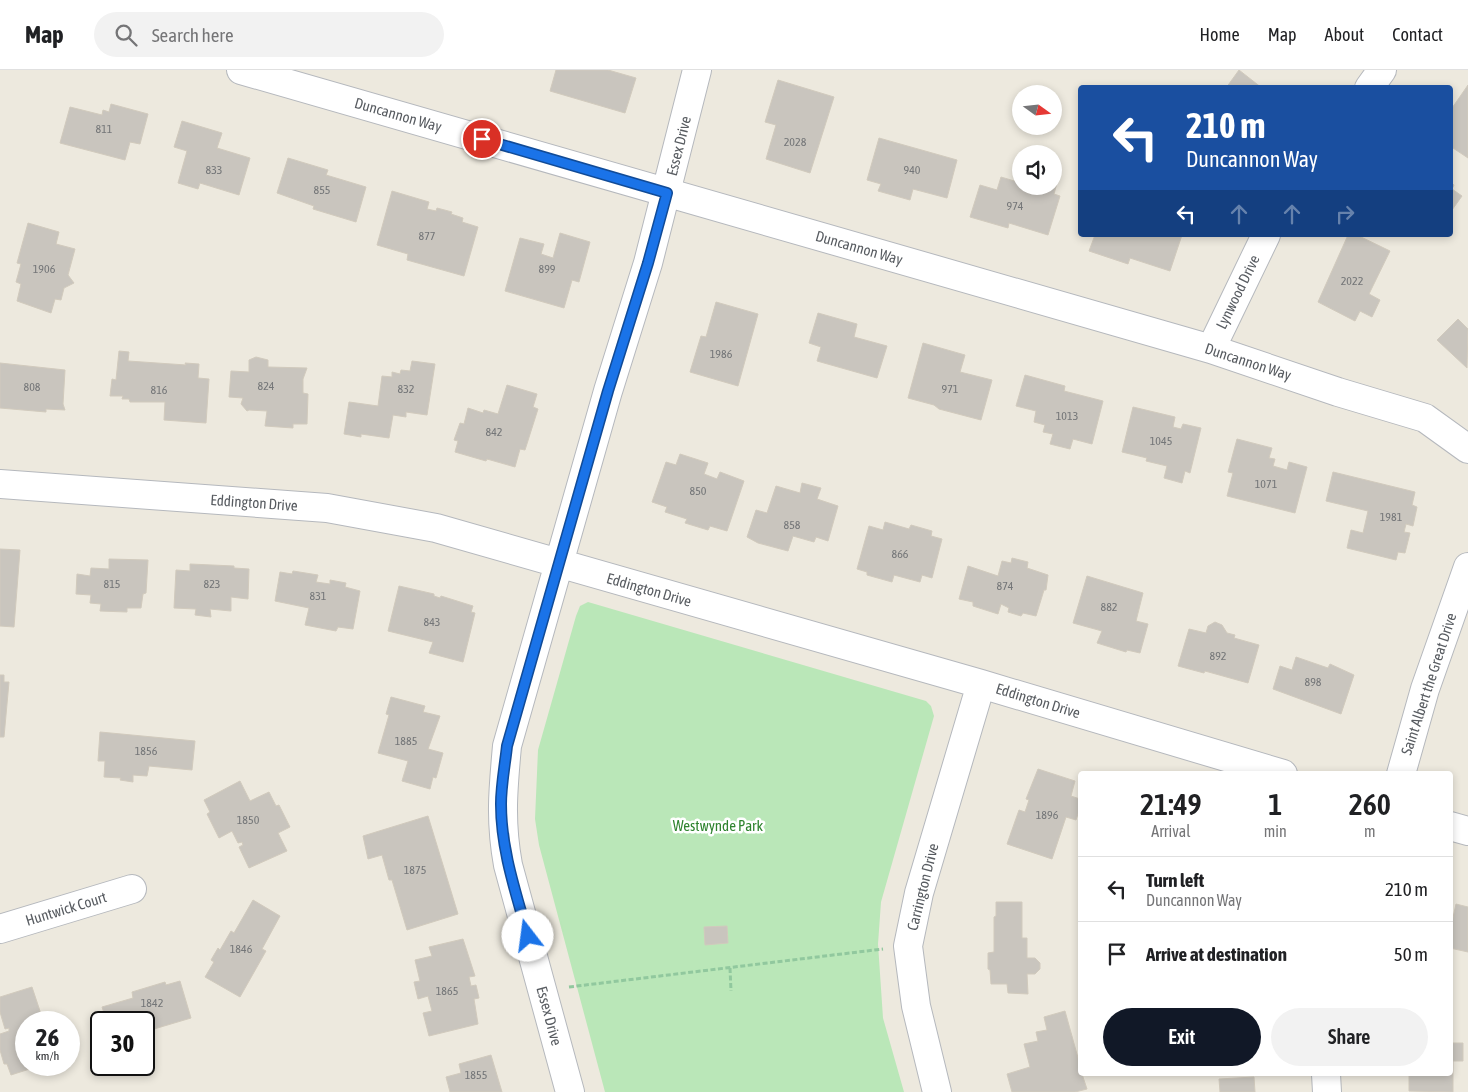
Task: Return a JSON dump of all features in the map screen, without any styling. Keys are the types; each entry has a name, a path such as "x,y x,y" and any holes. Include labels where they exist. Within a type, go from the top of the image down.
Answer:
{"street":[{"name":"Duncannon Way","path":"241,70 1211,349 1338,392 1425,418 1468,449"},
{"name":"Essex Drive","path":"570,1092 508,865 501,803 510,728 608,391 648,263 698,70"},
{"path":"1371,85 1382,70"},
{"name":"Lynwood Drive","path":"1211,349 1265,237"},
{"name":"Eddington Drive","path":"0,484 327,508 436,528 981,684 1273,771"},
{"name":"Saint Albert the Great Drive","path":"1402,771 1425,689 1468,567"},
{"name":"Carrington Drive","path":"937,1092 916,1006 908,946 919,893 981,684"},
{"path":"1453,827 1468,832"},
{"name":"Huntwick Court","path":"0,929 132,888"},
{"path":"1326,1076 1327,1092"}],"path":[{"path":"542,990 908,946"},
{"path":"730,968 731,991"}],"green space":[{"name":"Westwynde Park","path":"588,602 926,701 931,706 934,716 881,902 878,944 883,1018 904,1092 605,1092 539,845 535,819 538,750 576,616 580,606"}],"building":[{"path":"556,70 608,70 636,78 625,113 550,91"},
{"path":"1239,70 1258,85 1228,85"},
{"path":"778,80 834,97 810,173 766,159 776,125 765,122"},
{"path":"1468,85 1468,158 1453,148 1453,107"},
{"path":"111,104 148,114 140,144 130,142 125,160 60,143 70,107 102,115 103,110 109,112"},
{"path":"182,121 222,133 217,148 250,158 239,195 200,183 198,189 178,183 187,151 174,147"},
{"path":"879,138 957,160 947,198 913,189 910,200 878,191 881,184 867,180"},
{"path":"288,158 328,170 326,175 366,187 356,222 313,209 314,206 277,193"},
{"path":"1001,177 1012,180 1012,195 1060,196 1048,235 1009,223 1008,228 970,217 980,185 997,190"},
{"path":"1453,190 1462,196 1453,209"},
{"path":"392,191 429,202 427,209 436,211 437,208 452,212 451,214 463,218 462,222 478,227 464,276 407,260 408,254 377,245"},
{"path":"28,223 59,232 56,244 75,249 68,275 74,283 64,288 61,300 55,299 51,313 17,301 21,284 16,282 21,264 17,263"},
{"path":"560,233 590,242 579,282 572,280 564,308 505,291 520,238 544,244 541,254 553,258"},
{"path":"1094,237 1181,237 1170,271 1130,258 1128,264 1089,251"},
{"path":"1347,237 1361,237 1390,251 1369,294 1380,300 1372,317 1360,311 1355,321 1318,302"},
{"path":"716,302 758,314 738,386 690,372 701,336 706,337"},
{"path":"818,313 857,324 854,337 887,346 877,378 817,361 821,347 809,343"},
{"path":"1458,319 1468,329 1467,368 1437,340"},
{"path":"923,343 965,355 960,372 992,380 981,420 939,409 934,405 908,398"},
{"path":"119,351 129,352 128,361 186,365 185,363 199,364 198,378 209,379 206,423 164,420 165,402 130,402 129,399 122,399 123,396 110,396 112,379 116,380"},
{"path":"256,357 268,360 268,367 307,368 303,379 303,393 308,394 307,424 293,424 293,428 265,426 267,411 247,411 241,404 243,398 229,397 231,371 249,372 249,360"},
{"path":"412,361 435,364 427,415 406,412 406,417 393,415 389,438 361,434 361,437 344,434 349,402 378,406 382,376 392,377 392,372 400,374 401,370 410,371"},
{"path":"0,363 65,370 63,404 65,410 46,409 46,412 0,408"},
{"path":"1025,375 1065,386 1064,391 1103,401 1092,444 1073,439 1070,449 1050,444 1053,434 1043,432 1045,425 1034,422 1036,411 1016,406"},
{"path":"507,385 537,394 533,407 538,409 525,450 520,449 515,467 455,452 458,441 454,440 460,423 464,424 468,408 483,413 484,410 498,414"},
{"path":"1133,407 1175,417 1173,427 1181,429 1183,424 1201,428 1190,473 1185,471 1182,483 1164,478 1167,466 1146,461 1147,458 1122,452"},
{"path":"1237,439 1272,448 1269,458 1275,459 1273,466 1287,470 1289,462 1307,467 1295,513 1227,496 1233,473 1228,472"},
{"path":"680,454 708,463 704,474 717,479 720,472 744,481 727,531 710,526 708,530 685,523 687,519 665,512 667,507 652,502 666,462 676,465"},
{"path":"1333,472 1415,492 1412,505 1417,507 1413,526 1406,524 1404,532 1410,533 1405,553 1398,552 1396,560 1347,548 1351,530 1363,533 1368,511 1326,501"},
{"path":"802,483 821,488 817,499 838,506 828,541 816,537 814,542 793,536 788,551 758,543 747,537 756,510 767,513 776,486 800,493"},
{"path":"885,522 909,529 911,525 932,531 931,536 942,539 932,578 922,575 920,582 894,575 892,582 867,575 867,572 857,569 869,526 883,530"},
{"path":"0,549 20,550 14,627 0,626"},
{"path":"1012,558 1028,562 1027,568 1048,575 1046,590 1044,590 1036,616 1023,613 1021,616 1008,612 1009,608 1001,604 998,614 973,606 973,602 959,599 968,566 998,576 1002,561 1011,563"},
{"path":"109,559 148,560 146,593 143,594 141,608 127,608 127,612 100,611 101,604 90,603 91,595 76,594 77,574 90,576 91,568 109,569"},
{"path":"190,564 234,566 234,568 249,569 248,599 231,597 231,611 210,609 211,617 195,615 196,609 174,608 176,570 190,571"},
{"path":"293,571 318,575 316,582 330,584 330,580 346,583 345,587 360,591 353,629 338,627 336,631 305,625 309,608 275,601 280,572 292,574"},
{"path":"1087,576 1143,593 1136,621 1148,624 1140,653 1127,650 1126,652 1097,643 1102,631 1073,623"},
{"path":"399,586 473,606 471,612 475,613 463,662 429,653 433,642 388,631"},
{"path":"1215,622 1222,625 1227,633 1235,635 1234,638 1259,645 1248,683 1205,671 1204,673 1178,666 1189,629 1206,633 1208,626"},
{"path":"1296,657 1328,668 1330,664 1354,675 1341,714 1273,689 1280,666 1292,670"},
{"path":"0,675 4,675 4,682 9,682 4,737 0,737"},
{"path":"391,697 425,706 423,712 440,716 428,749 443,753 436,778 433,777 430,789 402,781 408,761 378,753 389,715 386,714"},
{"path":"100,732 195,741 192,770 149,766 147,776 133,775 133,782 120,780 121,778 104,777 105,761 98,761"},
{"path":"1038,769 1075,781 1071,796 1078,798 1078,814 1076,820 1066,817 1052,859 1007,844 1019,810 1025,812 1029,800 1026,799"},
{"path":"240,781 250,801 269,792 276,806 279,805 290,827 278,833 287,851 249,868 239,847 243,845 242,842 238,843 232,831 219,838 207,814 210,812 204,800"},
{"path":"428,816 458,914 407,930 392,880 389,880 382,855 368,859 363,836"},
{"path":"253,900 280,916 262,949 266,951 240,997 205,977 214,962 211,960 218,948 220,950 231,931 234,933"},
{"path":"996,902 1022,902 1022,938 1027,938 1027,958 1035,958 1040,963 1040,969 1035,974 1027,974 1028,994 1008,993 1007,984 991,984 990,970 988,969 988,953 994,952"},
{"path":"1456,904 1468,907 1468,952 1453,949 1453,918"},
{"path":"727,926 728,943 705,945 704,927"},
{"path":"463,939 475,976 469,977 471,986 476,985 479,998 474,999 478,1024 429,1036 423,1013 432,1011 428,996 418,999 414,982 420,981 415,960 432,956 429,947"},
{"path":"180,981 191,1018 155,1029 155,1011 103,1011 102,1007 133,998 132,992 165,982 166,985"},
{"path":"32,987 40,1011 15,1011 15,1074 11,1075 7,1064 4,1064 0,1050 0,1034 9,1031 9,1028 5,1029 0,1012 0,997"},
{"path":"1065,1011 1078,1058 1078,1076 1083,1076 1087,1089 1075,1092 1012,1092 1007,1074 1030,1067 1024,1044 1038,1041 1036,1032 1047,1030 1044,1017"},
{"path":"1453,1043 1463,1043 1463,1061 1453,1061"},
{"path":"491,1055 502,1092 450,1092 446,1077 461,1073 459,1064"},
{"path":"1409,1076 1453,1076 1453,1092 1409,1091"},
{"path":"1254,1077 1255,1092 1220,1092 1219,1079"}],"route":[{"path":"482,139 667,193 510,728 501,803 504,840 508,865 528,936"}]}
